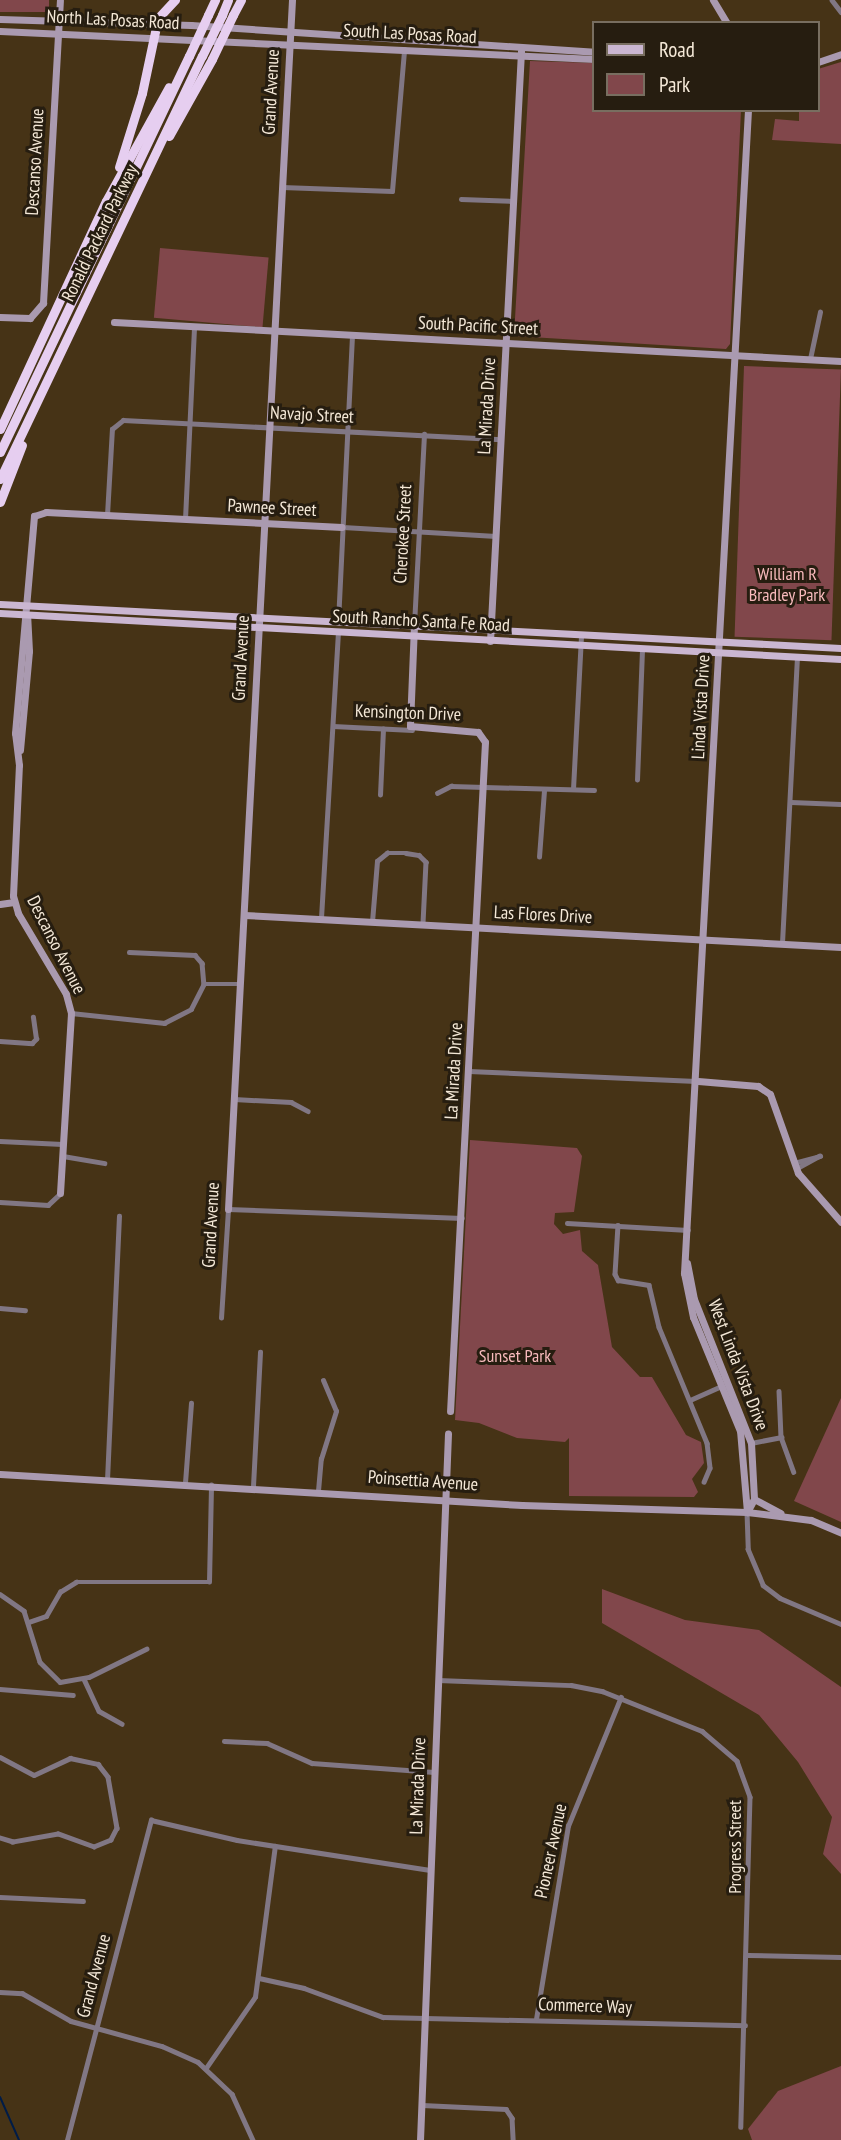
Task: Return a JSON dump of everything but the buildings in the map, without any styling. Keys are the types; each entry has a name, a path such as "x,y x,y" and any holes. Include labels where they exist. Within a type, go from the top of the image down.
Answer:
{"highway":[{"path":"106,201 134,123 160,13 175,0"},
{"name":"Ronald Packard Parkway","path":"0,452 215,0"},
{"name":"Ronald Packard Parkway","path":"0,479 228,0"},
{"path":"126,214 212,59 241,0"},
{"path":"0,427 106,201 150,118 189,56"},
{"path":"0,502 45,385"}],"main road":[{"name":"South Rancho Santa Fe Road","path":"0,604 841,648"},
{"name":"South Rancho Santa Fe Road","path":"0,613 841,659"},
{"path":"190,624 206,615"}],"street":[{"name":"Descanso Avenue","path":"0,317 30,318 43,303 60,0"},
{"name":"Grand Avenue","path":"221,1318 292,0"},
{"path":"713,0 726,21"},
{"path":"832,0 841,12"},
{"name":"North Las Posas Road","path":"0,19 236,27"},
{"name":"South Las Posas Road","path":"236,27 592,59"},
{"name":"North Las Posas Road","path":"0,31 154,37 224,43"},
{"name":"South Las Posas Road","path":"224,43 592,52"},
{"path":"282,187 392,191 404,49"},
{"name":"La Mirada Drive","path":"490,641 521,51"},
{"path":"820,61 841,54"},
{"name":"Linda Vista Drive","path":"698,1082 748,112"},
{"path":"461,200 513,201"},
{"path":"810,359 820,312"},
{"name":"South Pacific Street","path":"114,322 841,361"},
{"path":"185,519 194,326"},
{"path":"338,622 352,335"},
{"name":"Navajo Street","path":"107,515 112,429 123,420 500,439"},
{"name":"Cherokee Street","path":"412,730 414,625 424,434"},
{"name":"Descanso Avenue","path":"46,512 36,513 32,520 27,615 16,720 19,754 14,902 66,994 71,1013 60,1193"},
{"name":"Pawnee Street","path":"46,512 496,536"},
{"path":"321,918 338,632"},
{"path":"573,789 581,635"},
{"path":"637,780 642,649"},
{"path":"782,944 797,657"},
{"name":"Kensington Drive","path":"333,726 481,734"},
{"path":"380,795 383,729"},
{"name":"La Mirada Drive","path":"450,1411 470,1071 485,742 481,734"},
{"path":"437,793 451,786 594,790"},
{"path":"539,857 544,790"},
{"path":"790,802 841,804"},
{"path":"372,922 377,861 387,853 405,853 419,855 426,862 424,924"},
{"path":"0,904 14,902"},
{"name":"Las Flores Drive","path":"244,915 841,947"},
{"path":"71,1013 164,1023 191,1009 204,984 202,963 192,954 129,952"},
{"path":"204,984 240,984"},
{"path":"0,1041 32,1043 36,1039 33,1017"},
{"path":"470,1071 758,1086 770,1094 794,1166 841,1222"},
{"name":"West Linda Vista Drive","path":"698,1082 686,1262 687,1301 743,1444 747,1511"},
{"path":"234,1099 291,1102 308,1111"},
{"path":"0,1141 62,1144"},
{"path":"63,1156 104,1163"},
{"path":"794,1166 820,1156 794,1166"},
{"path":"0,1202 48,1205 60,1193"},
{"path":"228,1209 462,1218"},
{"path":"107,1480 119,1216"},
{"path":"567,1223 690,1230"},
{"path":"618,1225 615,1273 618,1280 649,1285 659,1327 710,1455 704,1482"},
{"name":"West Linda Vista Drive","path":"686,1262 694,1299 730,1383 751,1443 754,1499"},
{"path":"0,1308 25,1310"},
{"path":"253,1486 260,1352"},
{"path":"318,1490 321,1459 336,1411 323,1381"},
{"path":"690,1400 730,1383"},
{"path":"779,1391 782,1437 794,1472"},
{"path":"185,1483 191,1404"},
{"name":"La Mirada Drive","path":"420,2140 449,1434"},
{"path":"751,1443 782,1437"},
{"name":"Poinsettia Avenue","path":"0,1474 211,1483 522,1505 747,1511 784,1515 841,1533"},
{"path":"29,1622 46,1616 66,1586 125,1584 134,1579 209,1582 211,1483"},
{"path":"784,1515 754,1499 747,1511 748,1549 763,1585 780,1598 841,1624"},
{"path":"0,1594 19,1605 29,1622 47,1673 60,1682 84,1678 146,1649"},
{"path":"84,1678 99,1711 121,1724"},
{"name":"Progress Street","path":"438,1680 571,1685 621,1697 716,1740 744,1774 750,1796 748,1955 741,2127"},
{"path":"0,1689 73,1695"},
{"name":"Pioneer Avenue","path":"537,2019 568,1826 621,1697"},
{"path":"224,1741 267,1742 312,1763 434,1772"},
{"path":"0,1757 34,1775 70,1758 98,1764 108,1777 117,1828 111,1840 94,1847 58,1834 13,1842 0,1838"},
{"name":"Grand Avenue","path":"67,2140 152,1820 275,1846"},
{"path":"206,2068 246,2016 259,1978 275,1846 431,1870"},
{"path":"0,1897 83,1901"},
{"path":"748,1955 841,1957"},
{"name":"Commerce Way","path":"259,1978 304,1988 371,2014 746,2025"},
{"path":"0,1992 22,1993 71,2021 181,2053 206,2068 232,2094 253,2140"},
{"path":"421,2105 506,2109 512,2118 513,2140"}],"green space":[{"path":"0,0 49,0 49,12 0,12"},
{"path":"530,61 592,63 592,112 741,112 730,344 726,349 514,336"},
{"path":"841,62 841,144 772,140 775,119 799,121 799,112 820,112 820,68"},
{"path":"160,248 269,257 262,327 154,318"},
{"name":"William R Bradley Park","path":"744,366 841,369 831,640 735,637"},
{"name":"Sunset Park","path":"470,1140 577,1148 582,1156 574,1212 555,1213 554,1224 563,1234 580,1230 582,1251 598,1265 612,1347 640,1377 652,1377 686,1435 701,1442 704,1463 692,1479 698,1492 694,1497 569,1496 569,1438 565,1442 517,1438 479,1423 455,1420"},
{"path":"841,1398 841,1522 794,1501"},
{"path":"602,1589 685,1620 759,1630 841,1687 841,1874 823,1854 832,1817 798,1762 759,1715 602,1623"},
{"path":"841,2066 841,2140 752,2140 748,2129 778,2091"}],"waterway":[{"path":"0,2097 19,2140"}]}
